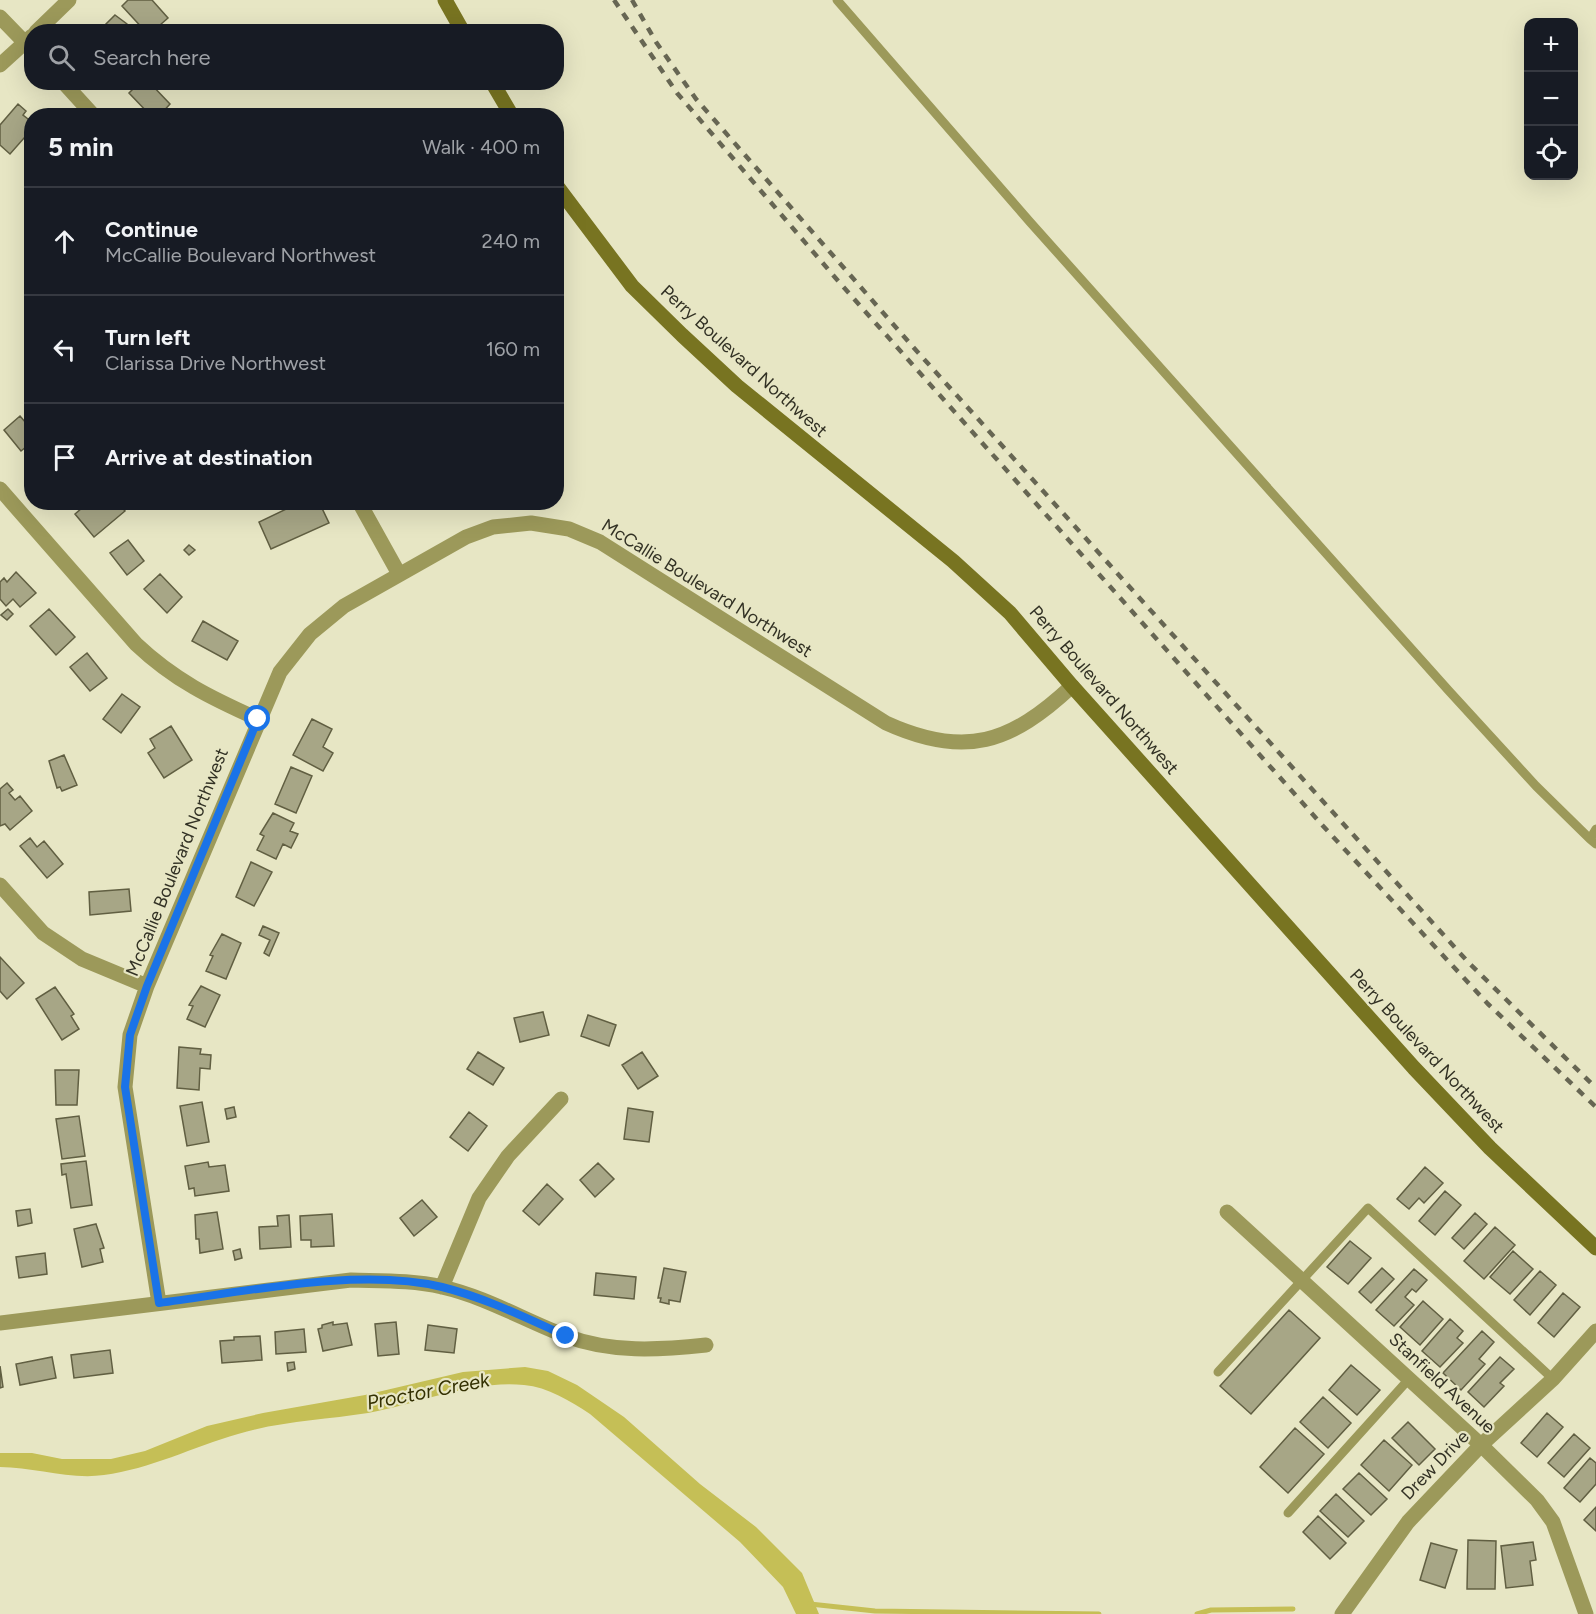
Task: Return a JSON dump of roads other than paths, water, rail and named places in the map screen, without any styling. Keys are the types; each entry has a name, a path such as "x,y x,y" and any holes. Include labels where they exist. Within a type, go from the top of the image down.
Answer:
{"street":[{"path":"44,24 69,0"},
{"path":"445,0 458,24"},
{"path":"0,17 24,39"},
{"path":"0,65 24,47"},
{"path":"70,90 87,108"},
{"path":"497,90 507,108"},
{"name":"Perry Boulevard Northwest","path":"564,197 632,286 736,386 952,561 1010,613 1072,686 1414,1068 1490,1148 1596,1248"},
{"path":"0,489 158,665 196,691 258,719"},
{"path":"363,510 399,574"},
{"name":"McCallie Boulevard Northwest","path":"159,1303 125,1087 130,1035 147,986 258,719 280,672 310,634 344,606 466,537 493,527 531,523 569,529 600,542 886,723 913,735 936,741 975,742 1008,733 1042,714 1072,686"},
{"path":"0,885 52,940 82,959 147,986"},
{"path":"442,1287 479,1197 508,1155 561,1099"},
{"name":"Stanfield Avenue","path":"1227,1212 1481,1445 1537,1500 1553,1522 1586,1614"},
{"path":"0,1323 351,1280 400,1281 442,1287 501,1306 566,1336 599,1346 653,1351 706,1345"},
{"name":"Drew Drive","path":"1342,1614 1407,1522 1481,1445 1553,1379 1596,1330"}],"lane":[{"path":"837,0 1030,222 1449,691 1536,786 1593,841 1596,829"},
{"path":"1218,1372 1368,1208 1553,1379"},
{"path":"1288,1513 1409,1379"}],"water":[{"name":"Proctor Creek","path":"525,1367 548,1371 577,1385 624,1417 700,1484 756,1527 802,1573 819,1614 796,1614 783,1587 740,1542 590,1414 558,1395 533,1386 504,1384 484,1386 368,1413 270,1426 221,1439 138,1468 104,1475 65,1475 0,1467 0,1453 32,1453 62,1459 111,1459 145,1451 207,1426 263,1413 365,1395 463,1372"}],"waterway":[{"path":"810,1604 875,1611 1099,1614"},
{"path":"1197,1614 1211,1610 1293,1609"}],"railway":[{"path":"614,0 677,93 839,282 1324,827 1488,1004 1596,1107"},
{"path":"632,0 656,42 696,99 914,348 1468,962 1596,1088"}]}
